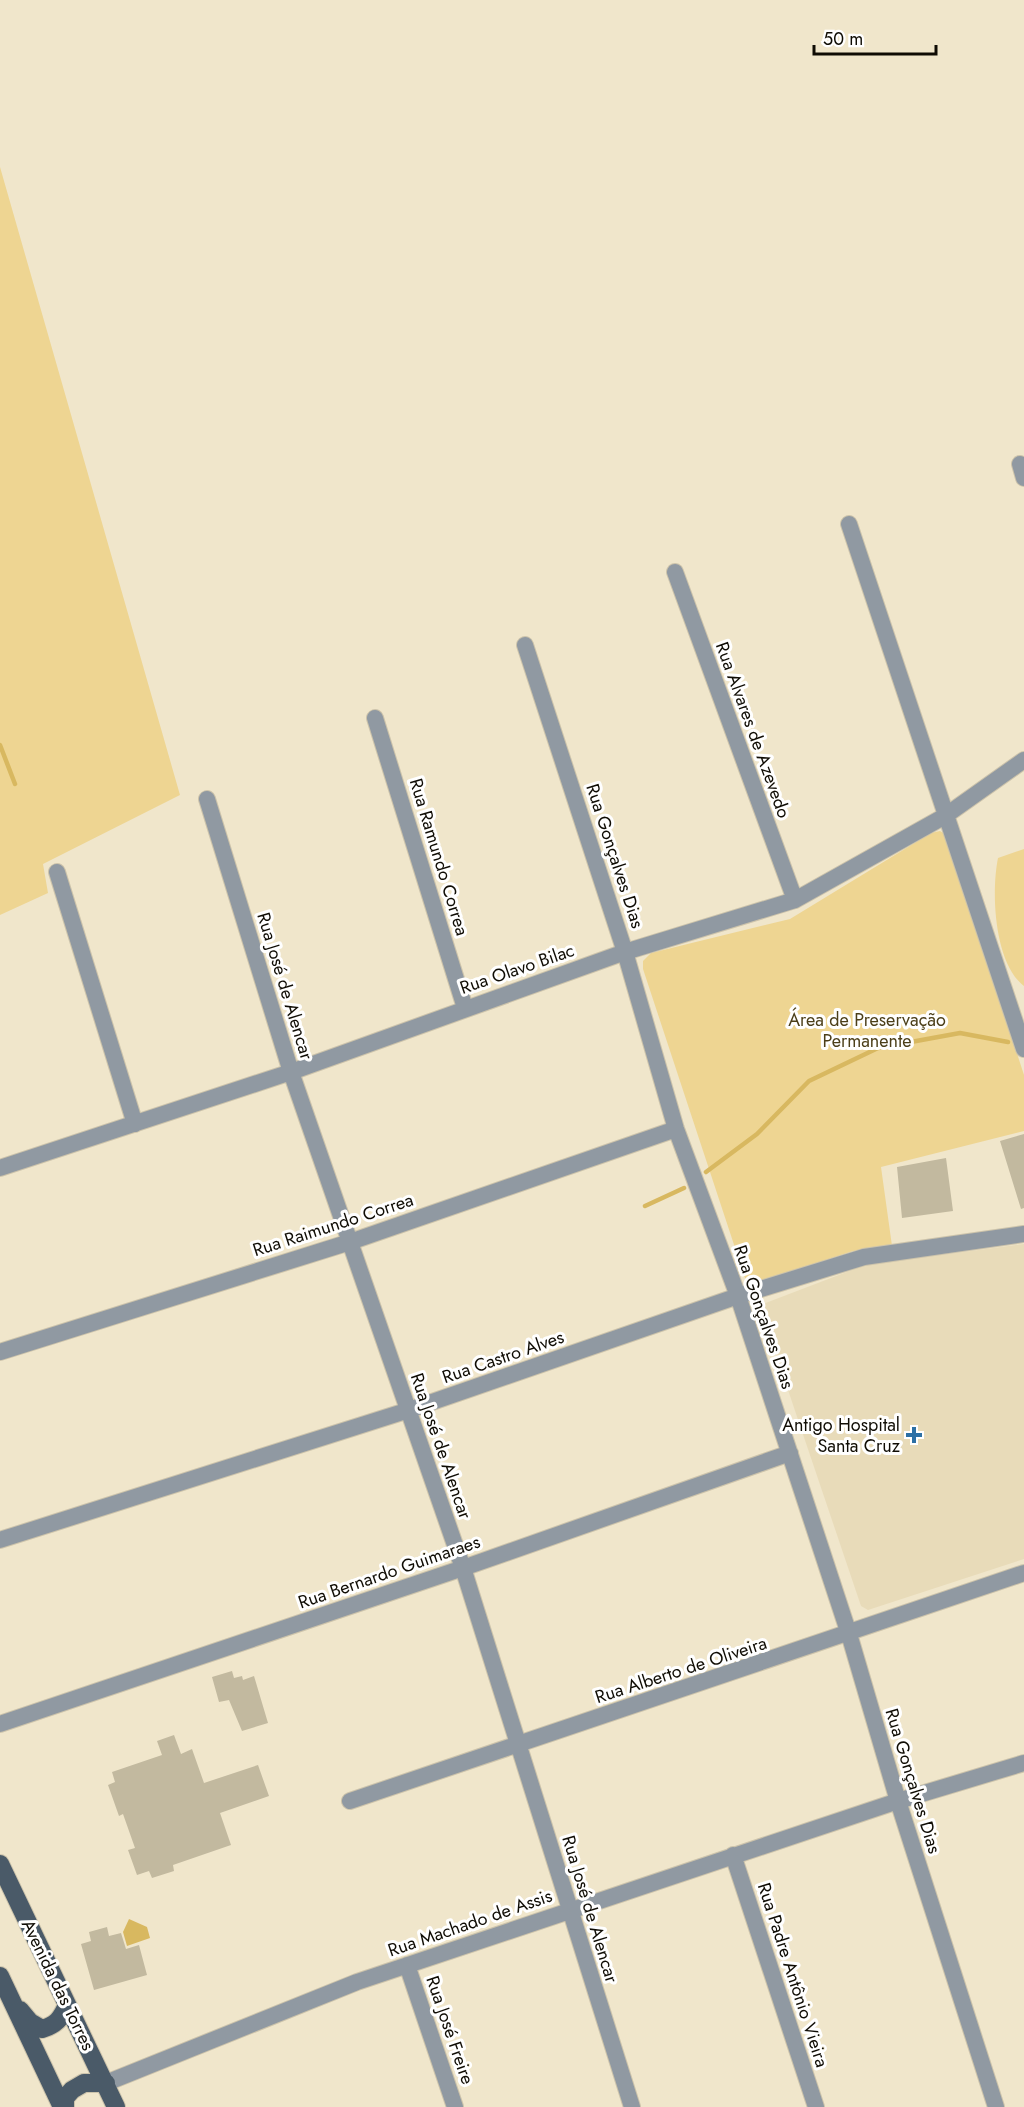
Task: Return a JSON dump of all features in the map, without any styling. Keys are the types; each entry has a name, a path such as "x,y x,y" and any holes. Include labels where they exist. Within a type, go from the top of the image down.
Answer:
{"main road":[{"name":"Avenida das Torres","path":"0,1864 116,2107"},
{"path":"1,1977 23,2015 42,2029 52,2026 61,2018 67,2005"},
{"path":"1,1977 63,2107"},
{"path":"63,2107 65,2098 78,2086 106,2083"}],"street":[{"path":"849,524 1024,1049"},
{"name":"Rua Alvares de Azevedo","path":"675,572 795,900"},
{"name":"Rua Gonçalves Dias","path":"525,645 625,952 676,1129 738,1296 849,1634 898,1800 996,2107"},
{"name":"Rua Ramundo Correa","path":"375,718 465,1008"},
{"name":"Rua Olavo Bilac","path":"0,1168 291,1072 625,952 795,900 945,816 1024,760"},
{"name":"Rua José de Alencar","path":"207,799 291,1072 463,1568 632,2107"},
{"path":"57,872 135,1124"},
{"name":"Rua Raimundo Correa","path":"0,1352 350,1242 676,1129"},
{"name":"Rua Castro Alves","path":"0,1540 409,1410 738,1296 864,1257 1024,1234"},
{"name":"Rua Bernardo Guimaraes","path":"0,1724 463,1568 790,1453"},
{"name":"Rua Alberto de Oliveira","path":"350,1801 1024,1573"},
{"name":"Rua Machado de Assis","path":"106,2083 357,1982 898,1800 1024,1764"},
{"name":"Rua Padre Antônio Vieira","path":"733,1855 816,2107"},
{"name":"Rua José Freire","path":"407,1965 455,2107"}],"shaded area":[{"name":"Antigo Hospital Santa Cruz","path":"1024,1244 1024,1559 868,1610 861,1606 761,1310 763,1304 865,1265"},
{"path":"129,1919 147,1927 150,1938 127,1946 123,1932"}],"green space":[{"path":"0,167 180,795 43,864 48,893 0,915"},
{"name":"Área de Preservação Permanente","path":"940,831 945,834 1024,1075 1024,1131 881,1167 892,1246 853,1251 753,1284 746,1281 643,969 643,961 651,953 790,919 931,833"},
{"path":"1024,849 1024,986 1006,961 997,926 995,889 998,858"}],"building":[{"path":"1024,1134 1024,1208 1021,1209 1000,1141"},
{"path":"946,1158 953,1211 902,1218 897,1167"},
{"path":"232,1671 234,1678 242,1676 243,1680 254,1676 268,1723 242,1731 229,1700 219,1702 212,1677"},
{"path":"174,1735 181,1754 192,1749 204,1783 258,1765 269,1796 220,1813 231,1845 173,1865 174,1871 152,1878 149,1871 137,1875 128,1850 135,1848 123,1814 119,1816 108,1785 115,1782 112,1772 162,1755 157,1741"},
{"path":"107,1927 109,1936 121,1933 126,1949 139,1945 147,1975 94,1990 81,1944 91,1941 89,1932"}],"waterway":[{"path":"0,745 15,784"},
{"path":"706,1172 757,1134 809,1081 878,1048 960,1033 1008,1042"},
{"path":"645,1206 684,1188"}],"place":[{"name":"Antigo Hospital Santa Cruz","path":"914,1435"}]}
